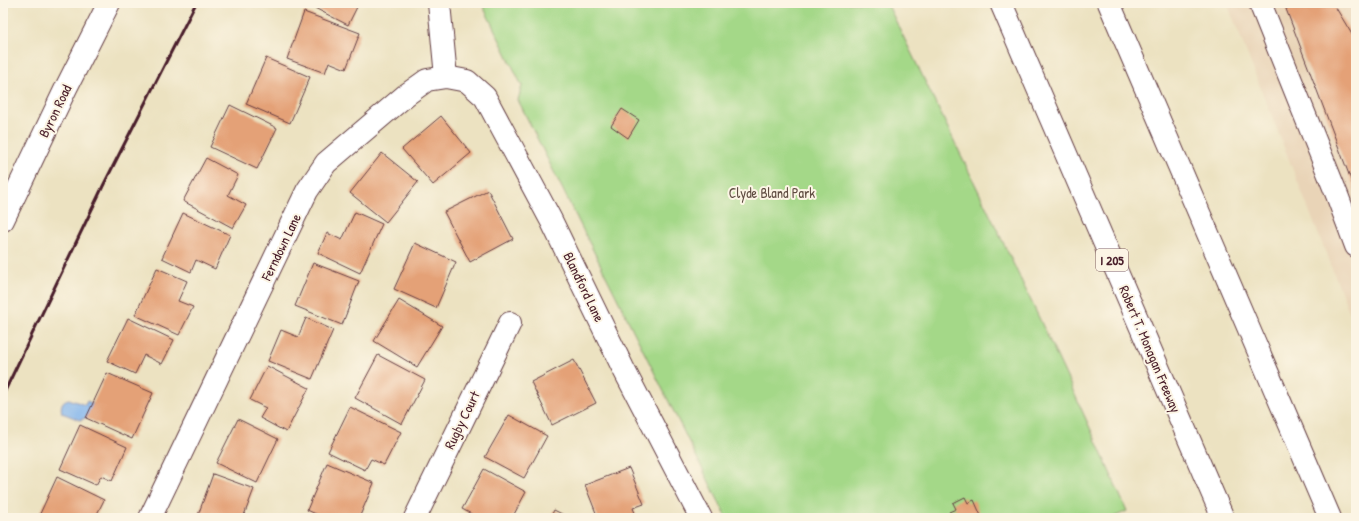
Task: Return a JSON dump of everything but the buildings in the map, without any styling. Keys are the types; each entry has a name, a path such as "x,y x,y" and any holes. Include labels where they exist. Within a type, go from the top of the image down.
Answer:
{"main road":[{"name":"Byron Road","path":"3,220 66,88 109,3"},
{"path":"439,3 446,77"},
{"name":"Robert T. Monagan Freeway","path":"1001,3 1223,518"},
{"path":"1108,3 1330,518"},
{"path":"1260,3 1356,246"},
{"name":"Ferndown Lane","path":"150,518 307,191 326,163 406,95 428,80 446,77"},
{"name":"Blandford Lane","path":"446,77 467,81 485,98 551,220 623,368 701,518"},
{"name":"Rugby Court","path":"415,518 510,323"}],"shaded area":[{"path":"1227,3 1356,3 1356,329"}],"green space":[{"name":"Clyde Bland Park","path":"483,3 887,3 1040,319 1127,511 1112,518 727,518 518,100 522,86 483,6"}],"water":[{"path":"69,399 85,405 87,401 93,404 88,417 80,420 62,413 62,404"}],"railway":[{"path":"3,395 104,184 196,3"}]}
